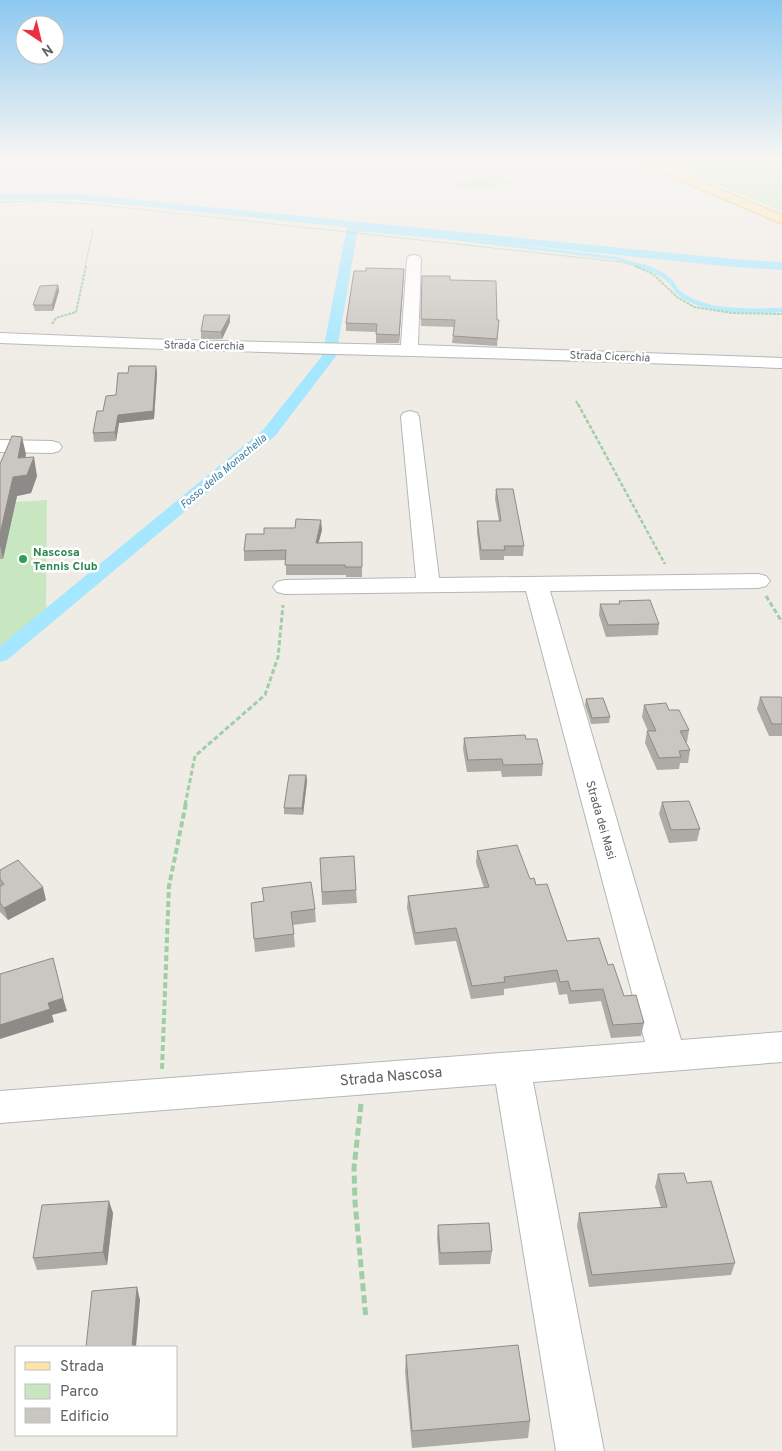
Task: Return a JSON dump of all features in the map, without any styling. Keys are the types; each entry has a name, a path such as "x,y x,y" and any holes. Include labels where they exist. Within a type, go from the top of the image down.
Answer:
{"street":[{"path":"409,350 414,258"},
{"name":"Strada Cicerchia","path":"0,338 782,363"},
{"path":"410,417 428,585"},
{"path":"0,446 52,447"},
{"path":"285,587 758,581"},
{"name":"Strada dei Masi","path":"536,584 667,1055"},
{"name":"Strada Nascosa","path":"0,1107 782,1047"},
{"path":"512,1067 580,1451"}],"path":[{"path":"289,226 621,262 648,271 662,281 670,294 686,304 745,315 782,314"},
{"path":"42,340 56,318 76,312 92,230"},
{"path":"576,401 675,582"},
{"path":"161,1094 169,886 195,756 265,695 278,657 285,587"},
{"path":"364,1078 354,1168 354,1202 366,1319"}],"green space":[{"name":"Nascosa Tennis Club","path":"47,500 46,614 0,653 0,503"}],"building":[{"path":"366,268 404,269 399,335 376,334 377,324 346,323 354,271 366,271"},
{"path":"422,276 450,276 450,280 496,281 497,320 499,320 497,339 453,336 455,320 421,319"},
{"path":"58,285 52,305 33,305 40,286"},
{"path":"204,315 230,315 221,332 201,331"},
{"path":"129,366 156,366 153,411 118,415 115,432 93,433 97,411 103,411 106,396 116,395 118,373 128,373"},
{"path":"12,436 22,437 18,458 34,457 27,475 13,477 0,534 0,464"},
{"path":"496,489 513,489 524,546 504,546 505,550 481,550 477,521 501,521"},
{"path":"296,519 321,520 316,543 362,542 362,567 345,567 345,565 285,565 286,550 244,551 246,534 264,534 264,528 295,528"},
{"path":"650,600 659,624 608,625 600,604 620,604 619,601"},
{"path":"760,697 782,698 782,724 772,724"},
{"path":"603,698 610,717 592,718 586,699"},
{"path":"666,703 669,710 679,710 689,730 680,731 690,750 679,751 681,757 659,758 647,731 656,731 644,705"},
{"path":"525,735 526,739 537,739 543,764 503,765 502,759 468,760 464,738"},
{"path":"289,775 306,775 302,808 284,808"},
{"path":"689,801 700,829 671,830 662,802"},
{"path":"517,845 530,879 534,878 536,885 547,884 567,941 599,938 608,965 613,964 624,996 636,995 644,1023 613,1025 603,989 571,991 568,981 560,982 557,970 504,977 505,982 472,986 456,928 415,933 408,896 489,887 477,851"},
{"path":"354,856 356,890 322,892 320,858"},
{"path":"18,860 43,887 4,908 0,903 0,886 4,884 0,879 0,870"},
{"path":"311,882 315,909 291,912 294,934 254,939 251,903 264,901 262,888"},
{"path":"53,958 63,998 48,1003 50,1009 0,1025 0,974"},
{"path":"684,1173 687,1183 711,1181 735,1263 592,1275 579,1213 667,1207 658,1174"},
{"path":"109,1201 103,1252 33,1258 42,1205"},
{"path":"489,1223 492,1251 440,1253 438,1225"},
{"path":"137,1287 132,1346 86,1346 92,1291"},
{"path":"518,1345 530,1421 412,1431 406,1355"}],"waterway":[{"name":"Fosso della Monachella","path":"0,656 269,433 329,356 353,226"},
{"path":"363,226 733,263 782,266"},
{"path":"352,229 440,237 615,258 646,267"},
{"path":"642,266 664,276 679,293 702,305 729,310 782,310"}],"place":[{"name":"Nascosa Tennis Club","path":"23,559"}]}
